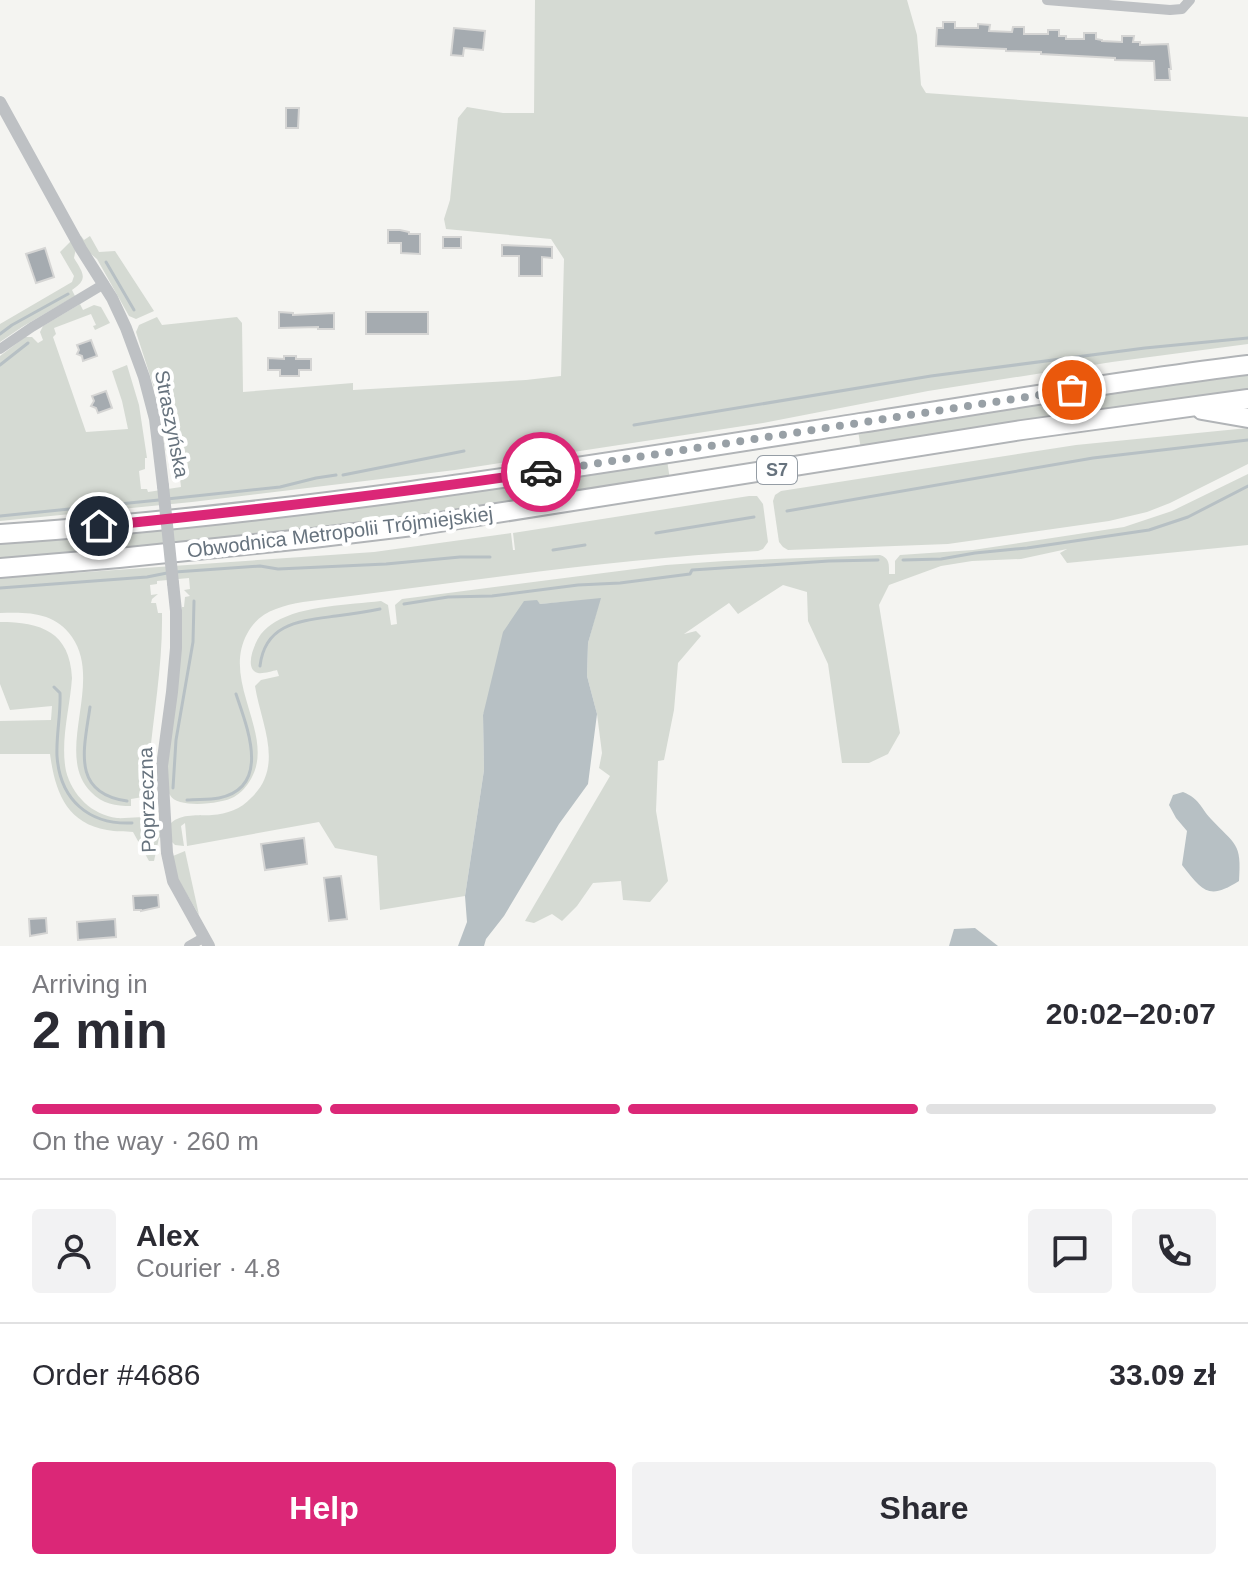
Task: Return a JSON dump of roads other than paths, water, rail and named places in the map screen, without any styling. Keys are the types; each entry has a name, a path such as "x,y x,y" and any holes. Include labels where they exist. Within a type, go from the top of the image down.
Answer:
{"highway":[{"name":"Obwodnica Metropolii Trójmiejskiej","path":"0,534 234,513 419,490 1098,385 1248,365"},
{"name":"Obwodnica Metropolii Trójmiejskiej","path":"0,568 421,525 1022,430 1248,399"},
{"path":"1183,407 1248,418"}],"street":[{"path":"1047,0 1170,10 1182,9 1190,0"},
{"name":"Straszyńska","path":"0,102 81,249 104,284 126,328 144,377 155,419 173,583 176,635 172,692"},
{"path":"0,349 104,284"},
{"name":"Poprzeczna","path":"172,692 162,766 167,853 173,881 206,942"},
{"path":"189,946 206,942"}],"waterway":[{"path":"106,262 134,310"},
{"path":"0,334 68,294"},
{"path":"634,425 931,376 1248,338"},
{"path":"0,365 28,343"},
{"path":"787,511 1093,458 1248,440"},
{"path":"343,475 464,451"},
{"path":"167,499 280,487 336,475"},
{"path":"903,560 941,559 1149,530 1188,517 1248,486"},
{"path":"0,516 159,500"},
{"path":"656,533 754,517"},
{"path":"553,550 585,545"},
{"path":"175,572 490,557"},
{"path":"404,604 448,597 492,596 620,583 690,574 692,570 878,560"},
{"path":"0,588 167,573"},
{"path":"173,788 176,740 193,642 194,601"},
{"path":"260,666 269,641 286,627 380,609"},
{"path":"54,687 60,693 57,756 64,785 71,797 90,814 103,820 132,823"},
{"path":"187,800 219,798 235,792 246,782 252,754 236,694"},
{"path":"90,707 84,753 89,779 97,789 109,796 127,801"}]}
